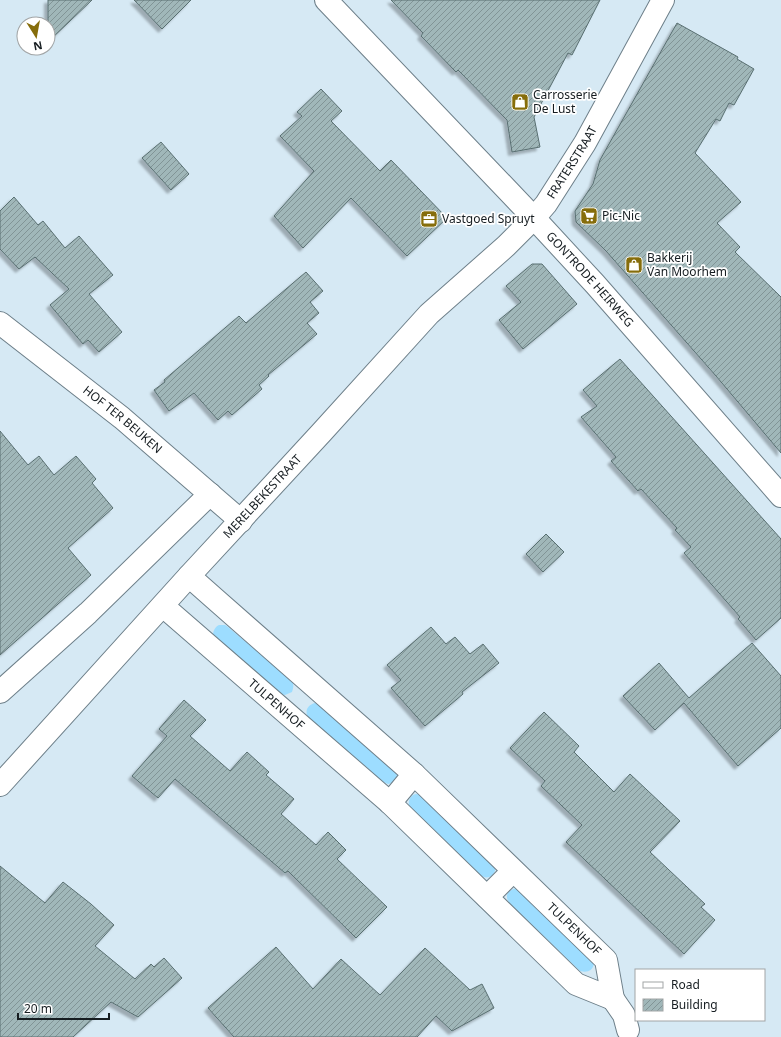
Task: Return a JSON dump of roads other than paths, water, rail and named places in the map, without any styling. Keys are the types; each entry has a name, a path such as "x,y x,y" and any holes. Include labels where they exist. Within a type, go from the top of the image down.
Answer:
{"street":[{"name":"GONTRODE HEIRWEG","path":"326,0 596,284 781,496"},
{"name":"FRATERSTRAAT","path":"534,218 550,198 585,143 664,0"},
{"name":"MERELBEKESTRAAT","path":"0,785 429,314 506,246 534,218"},
{"name":"HOF TER BEUKEN","path":"0,323 122,418 241,521"},
{"path":"0,692 88,613 210,494"},
{"name":"TULPENHOF","path":"190,576 215,600 414,774 606,960 613,998 624,1015 628,1030"},
{"name":"TULPENHOF","path":"163,606 390,803 576,984 613,998"},
{"path":"390,803 414,774"},
{"path":"486,897 513,871"}],"place":[{"name":"Carrosserie De Lust","path":"520,102"},
{"name":"Pic-Nic","path":"589,216"},
{"name":"Vastgoed Spruyt","path":"429,219"},
{"name":"Bakkerij Van Moorhem","path":"634,265"}]}
